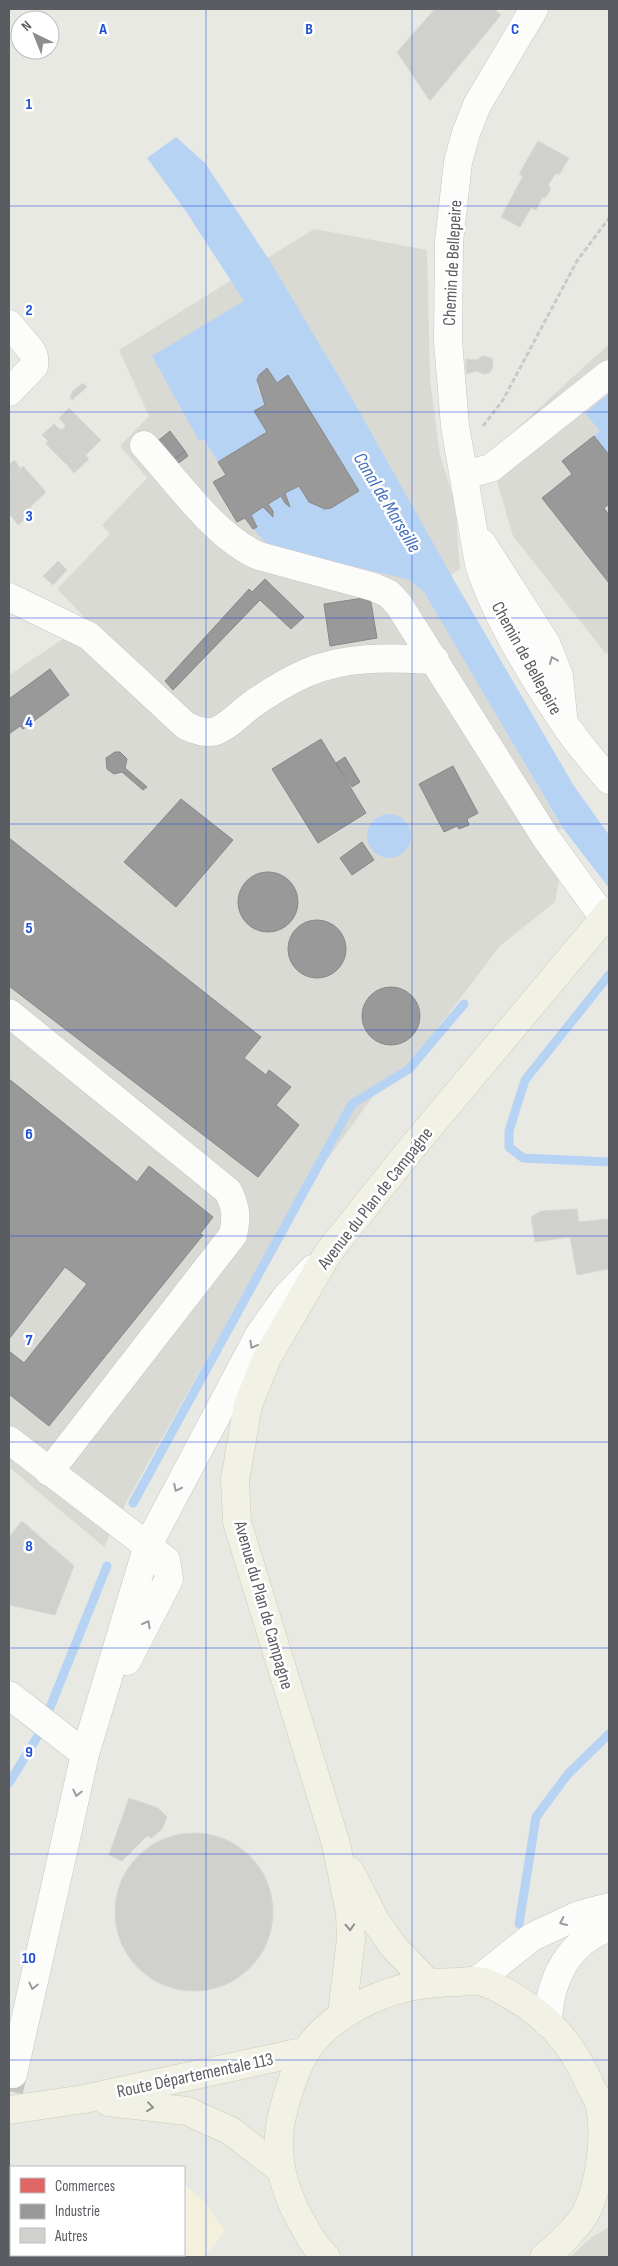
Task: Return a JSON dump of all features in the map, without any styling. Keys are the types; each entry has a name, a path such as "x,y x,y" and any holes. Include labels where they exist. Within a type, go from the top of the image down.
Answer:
{"main road":[{"name":"Avenue du Plan de Campagne","path":"342,2014 351,1940 350,1913 336,1844 237,1522 235,1480 248,1405 266,1358 328,1253 415,1144 605,923"},
{"name":"Avenue du Plan de Campagne","path":"336,1844 376,1920 393,1946 426,1982"},
{"name":"Route Départementale 113","path":"321,2255 286,2193 281,2170 279,2129 288,2088 306,2051 320,2030 342,2014 385,1993 426,1982 478,1980 515,1997 548,2022 577,2056 604,2108 601,2132 598,2210 544,2257"},
{"name":"Route Départementale 113","path":"9,2110 84,2099 306,2051"},
{"name":"Route Départementale 113","path":"84,2099 187,2111 231,2131 281,2170"}],"street":[{"name":"Chemin de Bellepeire","path":"525,12 477,105 466,133 458,162 450,242 448,341 462,464 479,564 485,583 517,647 564,725 609,780"},
{"path":"9,324 34,357 34,366 9,392"},
{"path":"462,464 492,468 609,374"},
{"path":"144,445 226,536 243,549 259,556 374,587 389,594 435,660 546,838 605,923"},
{"path":"9,597 89,636 186,726 200,732 215,731 229,723 278,686 308,672 359,660 385,658 435,660"},
{"path":"9,1013 228,1191 235,1205 237,1218 233,1235 49,1472"},
{"path":"148,1545 259,1335 286,1297 328,1253"},
{"path":"9,1440 166,1560 169,1579 158,1603 98,1712 86,1754 13,2074"},
{"path":"9,1695 86,1754"},
{"path":"478,1980 532,1937 579,1915 609,1907"},
{"path":"548,2022 549,2000 571,1952 595,1932 609,1928"}],"path":[{"path":"462,464 480,430 503,400 577,261 609,218"}],"shaded area":[{"path":"314,229 427,250 430,379 440,455 455,503 460,569 425,592 562,828 546,838 561,868 555,902 500,946 411,1063 385,1080 289,1212 128,1499 104,1547 9,1467 9,675 89,622 57,589 110,534 102,525 147,478 120,446 149,416 119,350"},
{"path":"609,344 609,651 606,654 513,536 489,454"},
{"path":"185,2185 204,2201 225,2231 204,2257 9,2257 9,2227 10,2256 185,2256"},
{"path":"609,2227 609,2257 570,2257 592,2237"}],"water":[{"name":"Canal de Marseille","path":"176,137 205,163 268,258 354,402 455,582 574,786 609,835 609,888 562,827 424,592 410,580 274,547 264,541 253,529 257,527 251,515 263,507 273,517 273,511 268,504 281,496 285,503 290,506 285,493 299,486 312,503 326,507 334,506 359,491 289,376 277,383 267,368 259,375 257,387 265,405 254,411 267,432 218,462 204,439 199,441 152,356 244,301 185,210 147,158"},
{"path":"609,394 609,455 594,436 600,431 585,413"},
{"path":"393,814 405,820 410,827 410,845 405,852 398,857 385,858 377,855 370,848 367,832 370,824 377,817"}],"building: Commerces":[{"path":"39,2256 84,2256 84,2257"}],"building: Industrie":[{"path":"267,368 277,383 288,375 359,491 331,508 325,509 309,502 299,486 285,493 290,507 281,496 268,504 273,511 273,517 263,507 251,515 257,527 253,529 245,518 237,522 213,482 226,475 218,462 267,432 254,411 265,405 257,380 259,375"},
{"path":"170,431 185,451 173,460 159,440"},
{"path":"594,436 609,455 609,504 604,508 609,515 609,583 542,498 572,474 562,461"},
{"path":"185,451 188,456 176,465 173,460"},
{"path":"265,579 304,617 291,629 260,600 173,690 165,681 249,589 252,592"},
{"path":"370,597 377,638 330,646 324,604"},
{"path":"50,669 69,695 23,729 20,726 9,734 9,699"},
{"path":"321,739 366,813 318,843 272,769"},
{"path":"115,752 120,752 127,759 125,768 147,787 143,790 122,772 114,774 107,769 106,758"},
{"path":"345,757 360,782 352,787 336,763"},
{"path":"453,766 478,813 467,819 469,825 459,829 457,826 444,832 419,784"},
{"path":"181,799 233,840 176,907 124,862"},
{"path":"9,838 261,1037 244,1058 266,1075 269,1070 291,1087 276,1105 299,1125 258,1177 9,986"},
{"path":"362,842 374,860 352,875 340,858"},
{"path":"268,872 285,877 293,885 298,902 293,919 285,927 268,932 251,927 243,919 238,902 243,885 251,877"},
{"path":"311,920 323,920 338,928 346,943 346,955 338,970 323,978 311,978 296,970 288,955 288,943 296,928"},
{"path":"391,987 402,989 412,995 418,1005 420,1016 418,1027 412,1037 402,1043 391,1045 380,1043 370,1037 364,1027 362,1016 364,1005 370,995 380,989"},
{"path":"9,1079 137,1182 149,1166 213,1217 200,1234 203,1235 49,1426 9,1394 9,1351 24,1363 87,1284 65,1267 9,1339"}],"building: Autres":[{"path":"435,9 494,9 501,15 430,101 397,52"},
{"path":"538,141 569,158 559,175 556,173 548,185 551,189 546,197 542,198 536,210 531,208 520,227 501,217 523,176 519,174"},
{"path":"482,356 492,358 493,368 489,373 484,374 477,371 466,374 466,359 477,360"},
{"path":"83,383 87,387 72,400 70,397 73,391"},
{"path":"69,408 101,440 86,455 82,451 67,465 46,444 48,441 42,435 54,424 61,430 66,426 59,418"},
{"path":"82,451 89,459 74,473 67,465"},
{"path":"14,460 21,469 9,481 9,465"},
{"path":"23,466 46,492 30,507 27,503 12,517 9,514 9,481"},
{"path":"27,503 34,512 18,525 12,517"},
{"path":"58,561 67,570 53,585 43,576"},
{"path":"577,1209 579,1222 609,1219 609,1269 577,1275 570,1237 535,1242 531,1217 541,1211"},
{"path":"22,1521 74,1566 55,1615 9,1605 9,1537"},
{"path":"129,1798 158,1808 167,1817 162,1829 152,1838 147,1836 122,1861 109,1855"},
{"path":"194,1833 224,1839 250,1856 267,1882 273,1912 267,1942 250,1968 224,1985 194,1991 164,1985 138,1968 121,1942 115,1912 121,1882 138,1856 164,1839"}],"waterway":[{"path":"609,975 525,1080 509,1131 509,1147 523,1158 609,1162"},
{"path":"133,1503 352,1104 409,1069 464,1004"},
{"path":"49,1710 107,1566"},
{"path":"9,1783 39,1734"},
{"path":"519,1924 536,1817 568,1774 609,1734"}],"tunnel":[{"path":"9,2091 13,2074"}]}
